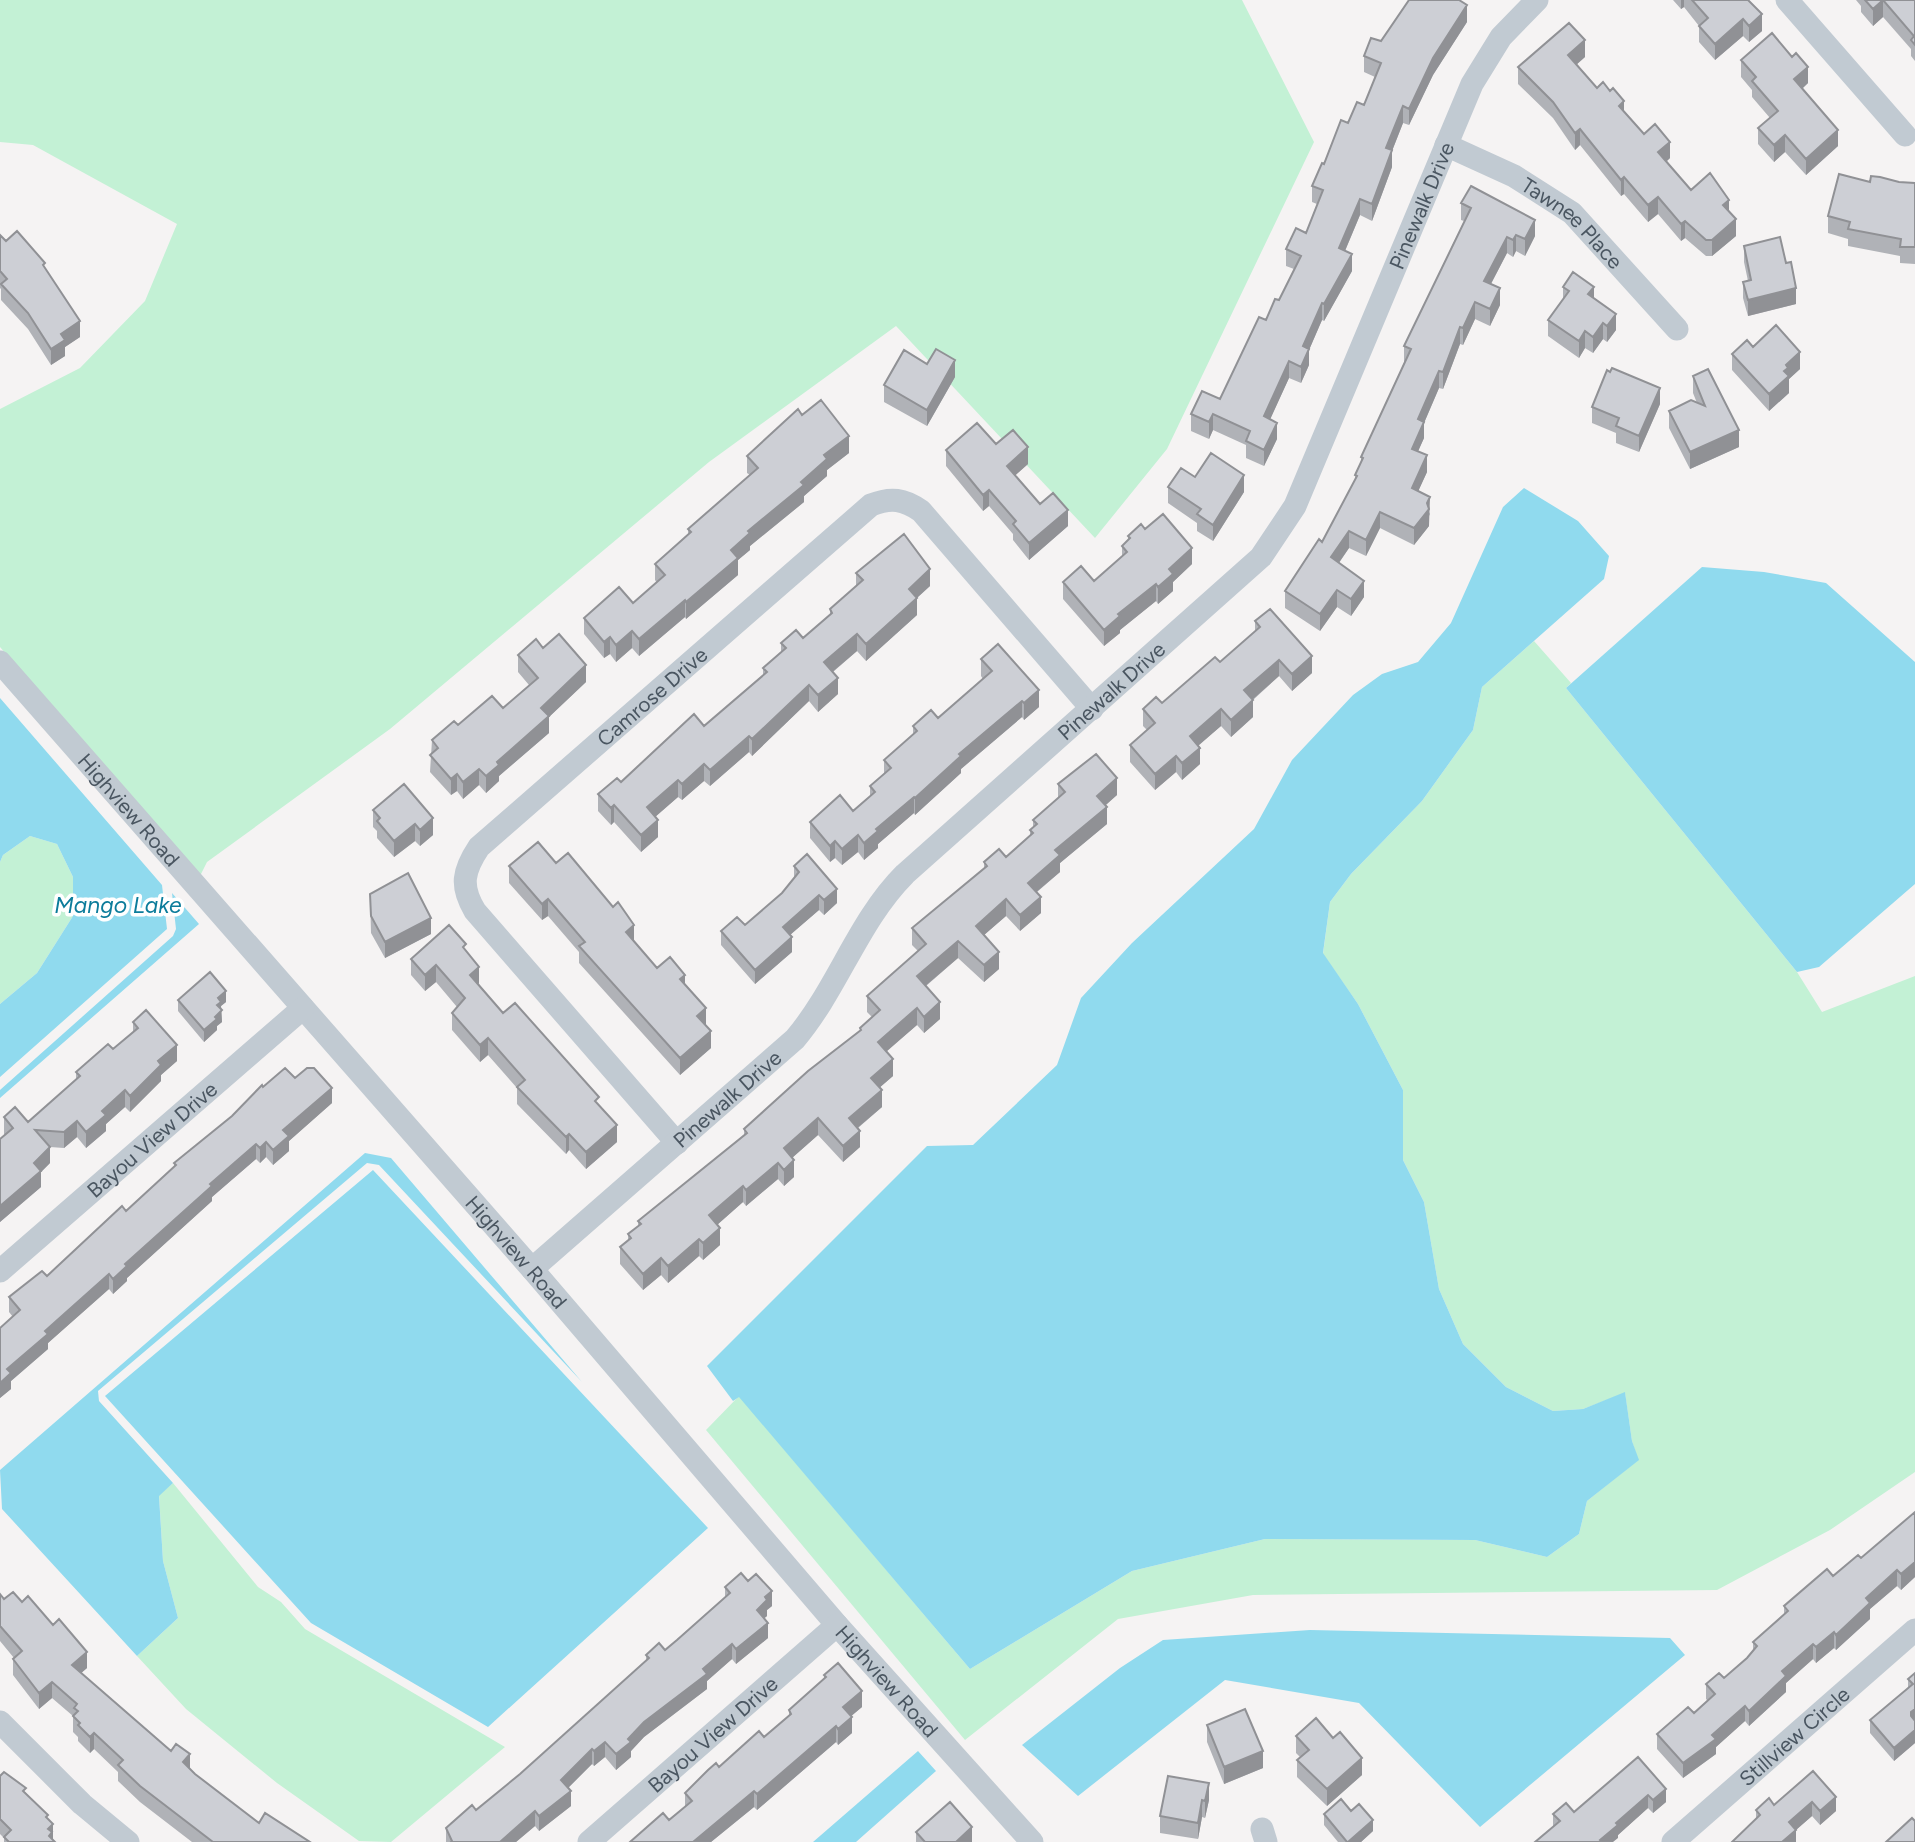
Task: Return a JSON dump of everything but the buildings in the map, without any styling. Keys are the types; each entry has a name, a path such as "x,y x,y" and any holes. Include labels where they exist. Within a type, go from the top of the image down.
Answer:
{"street":[{"name":"Pinewalk Drive","path":"532,1269 795,1038 818,1012 883,896 1239,580 1280,531 1295,506 1446,145 1485,60 1501,37 1537,0"},
{"path":"1787,0 1905,135"},
{"name":"Tawnee Place","path":"1446,145 1514,176 1572,214 1677,329"},
{"name":"Camrose Drive","path":"677,1143 475,911 466,896 463,881 468,863 479,847 871,505 883,500 909,502 921,511 1092,709"},
{"name":"Highview Road","path":"0,662 532,1269 837,1625 1032,1842"},
{"name":"Bayou View Drive","path":"0,1271 303,1008"},
{"name":"Bayou View Drive","path":"589,1842 837,1625"},
{"name":"Stillview Circle","path":"1673,1842 1915,1629"},
{"path":"0,1722 82,1804 128,1842"}],"green space":[{"path":"0,0 1242,0 1314,142 1167,449 1095,538 896,326 709,462 390,729 207,862 200,876 0,647 0,409 80,368 145,301 177,224 33,145 0,142"},
{"path":"1534,641 1571,683 1566,688 1797,972 1822,1012 1915,976 1915,1472 1830,1530 1717,1590 1253,1595 1118,1619 965,1740 706,1430 739,1396 970,1669 1132,1571 1265,1539 1475,1540 1547,1557 1579,1534 1587,1501 1638,1460 1632,1441 1625,1393 1583,1409 1553,1411 1506,1387 1463,1344 1439,1289 1424,1202 1403,1160 1403,1090 1358,1004 1323,954 1330,902 1351,874 1422,801 1473,730 1482,687"},
{"path":"30,836 57,844 73,877 73,916 37,973 0,1004 0,862 3,855"},
{"path":"173,1483 258,1587 281,1602 305,1629 505,1747 391,1842 359,1841 277,1783 186,1709 137,1656 178,1618 163,1561 159,1495"}],"water":[{"path":"1524,488 1578,521 1609,556 1604,579 1482,687 1473,730 1422,801 1351,874 1330,902 1323,953 1358,1004 1403,1090 1403,1160 1424,1202 1439,1289 1463,1344 1506,1387 1553,1411 1583,1409 1625,1392 1632,1441 1639,1460 1587,1501 1579,1534 1547,1557 1475,1540 1265,1539 1132,1571 970,1669 739,1397 733,1401 707,1366 927,1146 973,1145 1057,1065 1081,998 1132,943 1254,829 1292,760 1353,695 1382,674 1418,662 1451,623 1503,507"},
{"path":"1702,567 1764,572 1826,583 1915,662 1915,884 1819,967 1797,972 1566,688"},
{"name":"Mango Lake","path":"0,698 162,885 167,929 0,1077 0,1004 37,973 73,916 73,877 57,844 30,836 3,855 0,862"},
{"path":"172,893 199,924 0,1098 0,1090 173,936 176,929"},
{"path":"365,1153 391,1158 582,1382 379,1165 367,1163 98,1391 99,1401 173,1483 159,1496 163,1561 178,1618 137,1656 2,1509 0,1470"},
{"path":"373,1170 708,1528 488,1727 311,1623 105,1396"},
{"path":"1310,1630 1670,1638 1685,1655 1480,1827 1359,1703 1225,1680 1078,1796 1022,1745 1120,1668 1163,1640"},
{"path":"918,1751 936,1771 856,1842 813,1842"}]}
